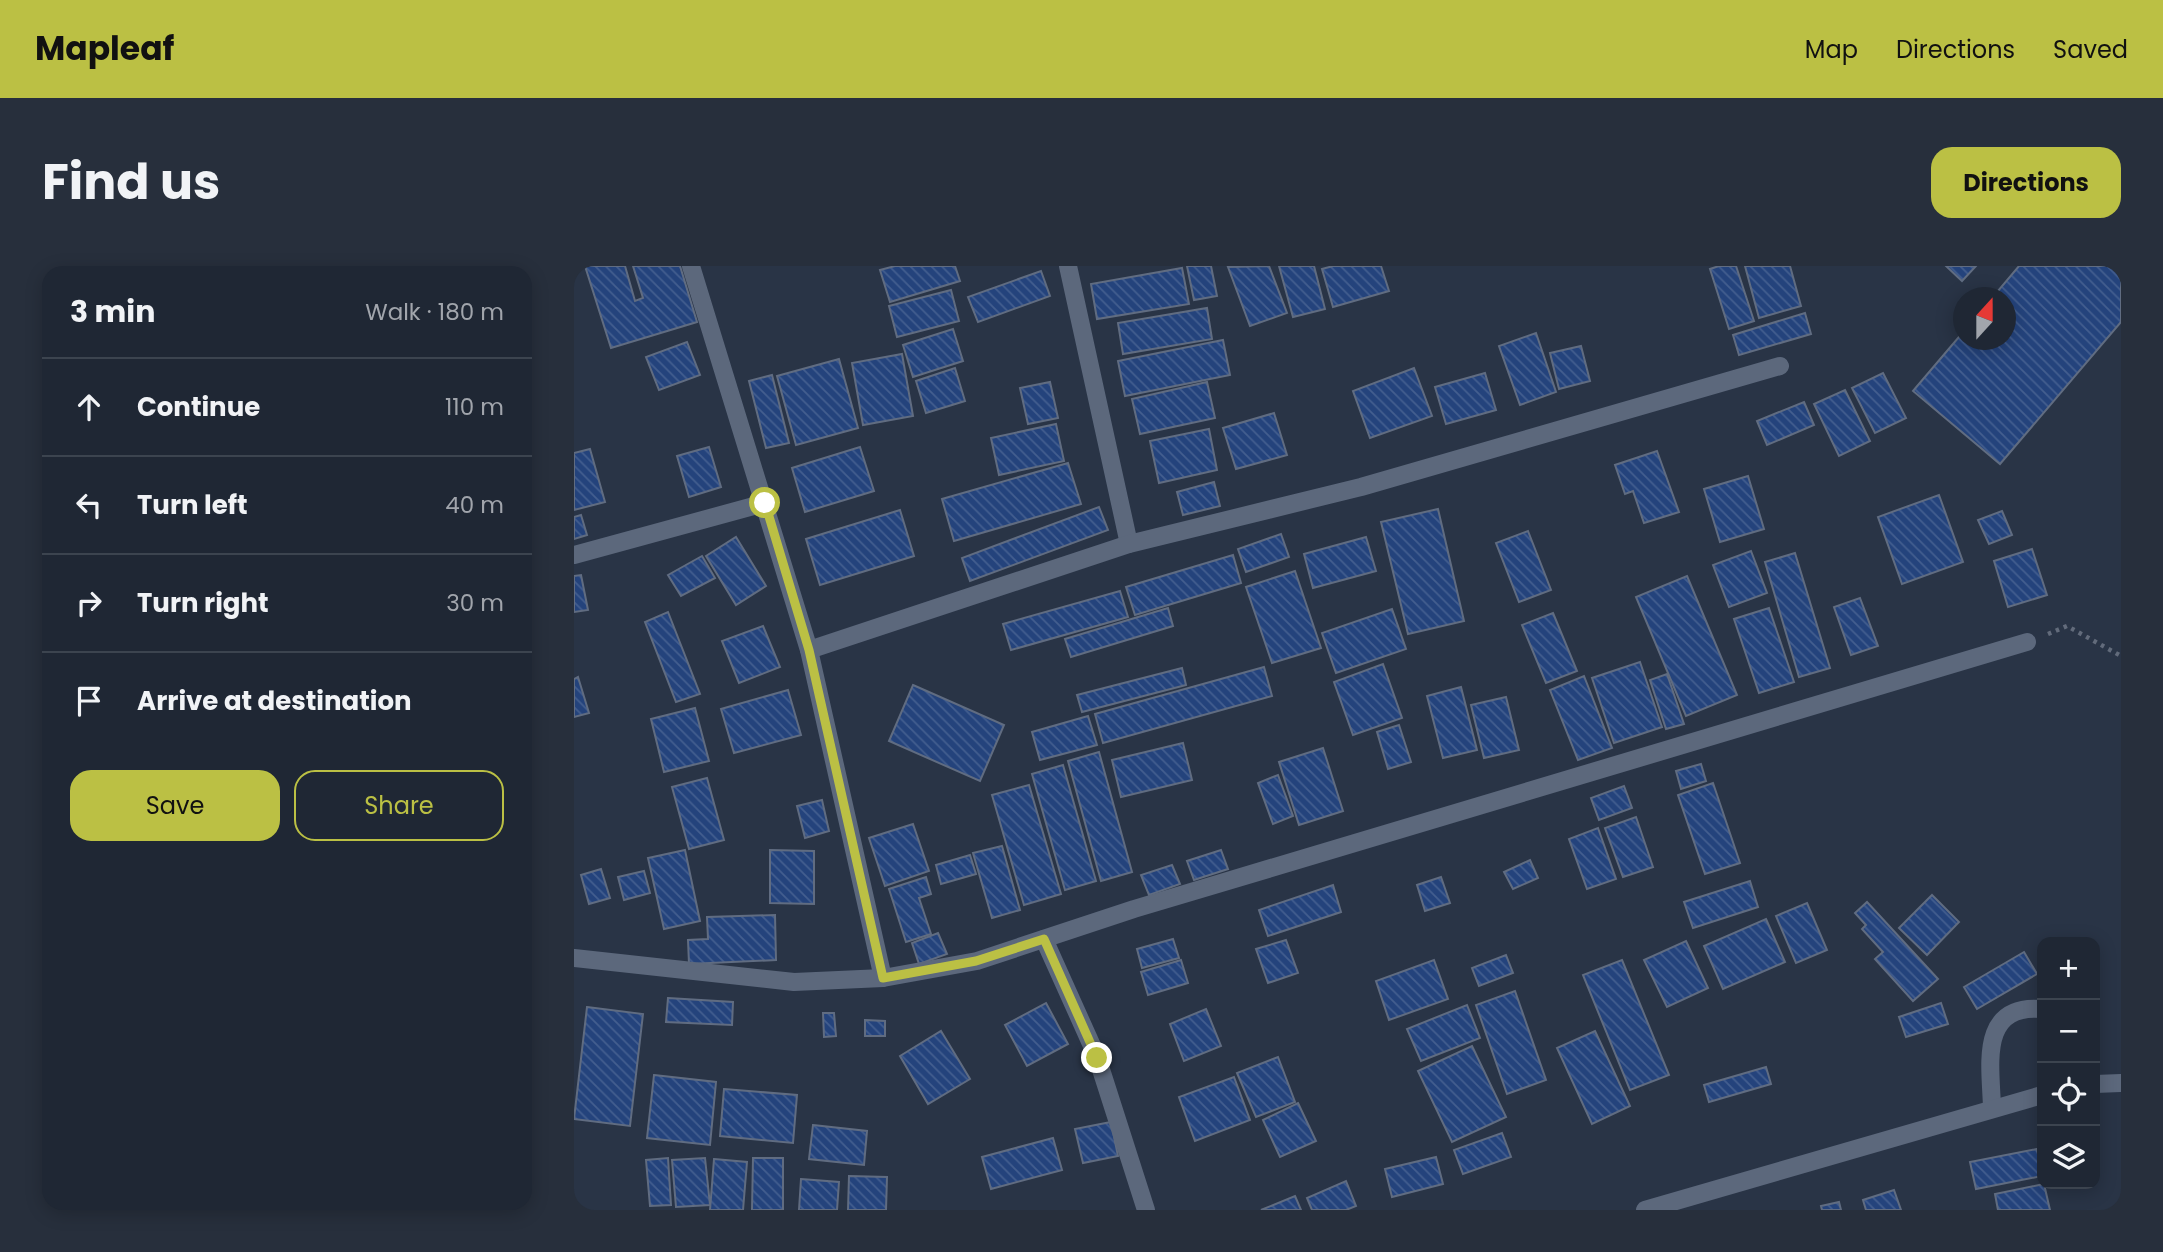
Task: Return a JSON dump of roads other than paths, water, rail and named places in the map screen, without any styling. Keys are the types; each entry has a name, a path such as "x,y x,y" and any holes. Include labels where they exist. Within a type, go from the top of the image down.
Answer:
{"street":[{"path":"691,266 809,650 883,978"},
{"path":"1068,266 1129,544"},
{"path":"809,650 1129,544 1361,487 1780,366"},
{"path":"574,555 765,503"},
{"path":"574,958 794,982 883,978 976,961 1134,909 2027,642"},
{"path":"1044,939 1097,1058 1146,1210"},
{"path":"1992,1108 1991,1039 1996,1026 2008,1016 2029,1008 2037,1009"},
{"path":"2100,1084 2121,1083"},
{"path":"1645,1210 2037,1096"}]}
